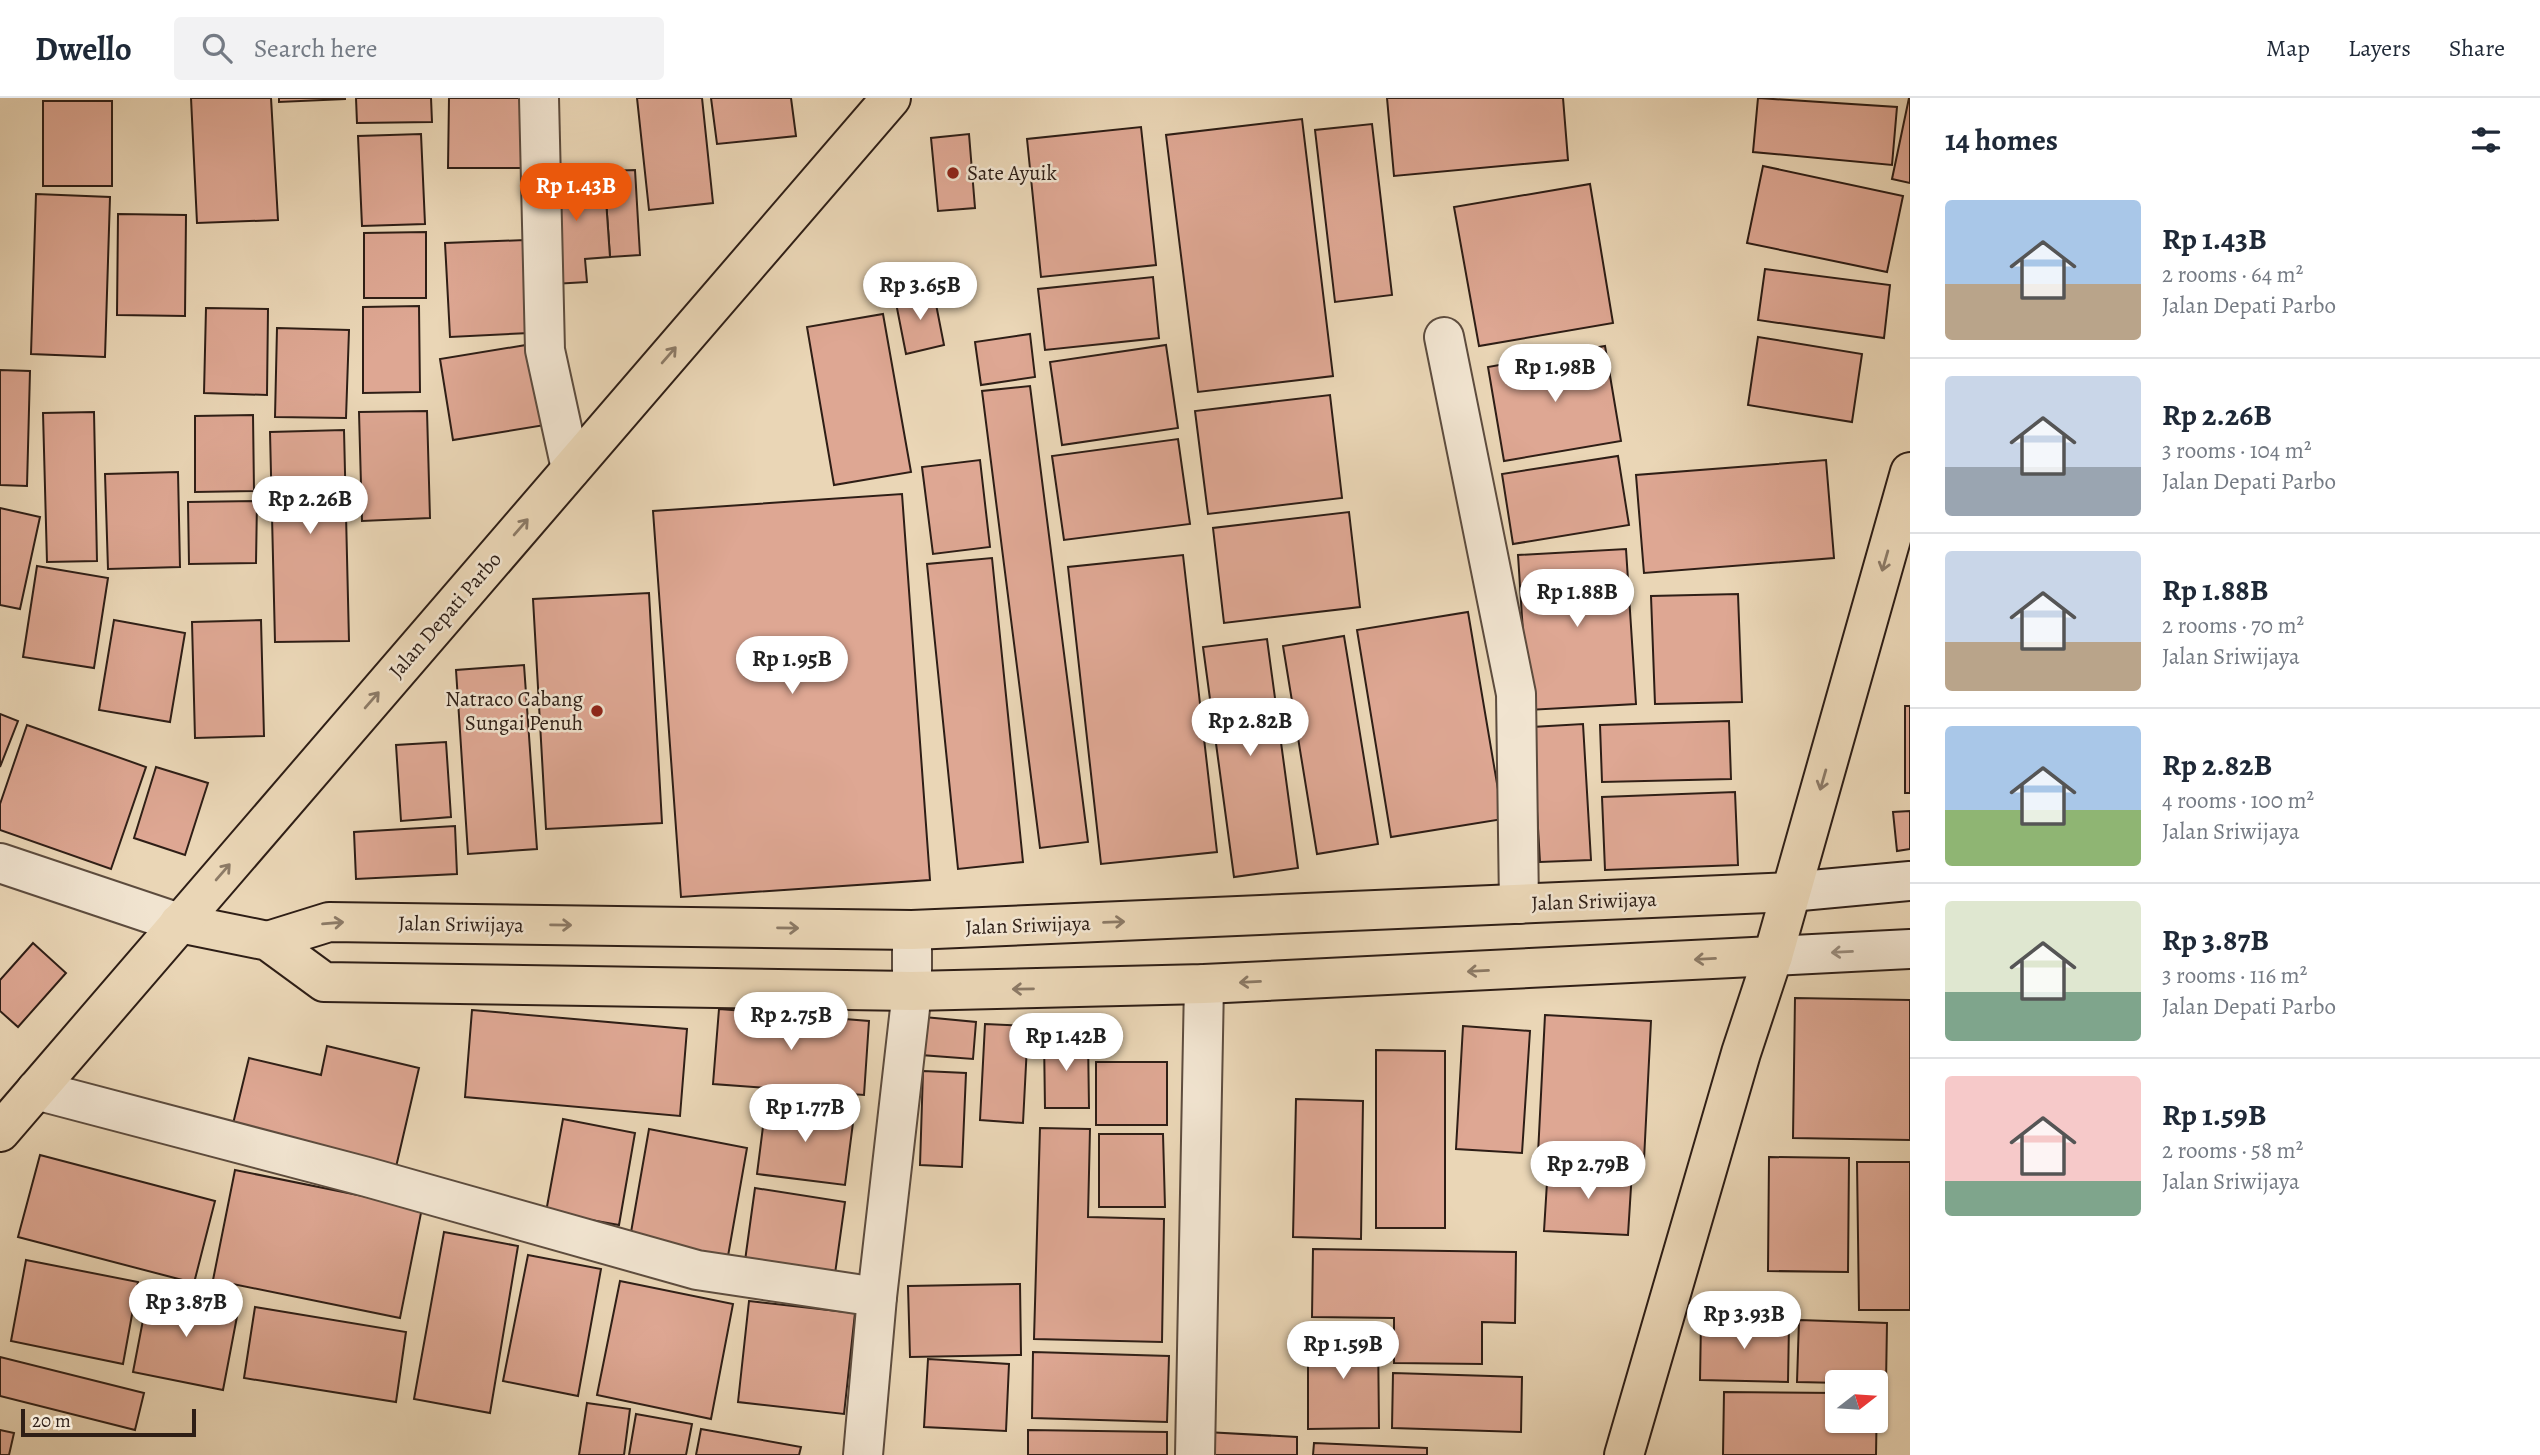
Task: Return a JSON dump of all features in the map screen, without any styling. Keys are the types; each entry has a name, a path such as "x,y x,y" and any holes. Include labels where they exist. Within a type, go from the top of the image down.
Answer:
{"main road":[{"name":"Jalan Depati Parbo","path":"0,1132 891,98"},
{"path":"1623,1455 1737,1066 1773,956 1910,472"},
{"name":"Jalan Sriwijaya","path":"268,941 329,922 912,930 1790,892"},
{"name":"Jalan Sriwijaya","path":"179,923 268,941 324,982 912,991 1203,984 1773,956"}],"street":[{"path":"539,98 545,350 571,469"},
{"path":"1444,337 1516,694 1519,904"},
{"path":"0,863 179,923"},
{"path":"1790,892 1910,881"},
{"path":"863,1455 877,1297 912,991 912,930"},
{"path":"1773,956 1910,949"},
{"path":"1195,1455 1203,984"},
{"path":"36,1090 367,1177 697,1270 877,1297"}],"building":[{"path":"191,98 271,98 278,220 197,223"},
{"path":"279,98 345,98 345,99 279,102"},
{"path":"356,98 431,98 432,122 357,123"},
{"path":"449,98 523,98 523,168 448,168"},
{"path":"637,98 702,98 713,203 649,210"},
{"path":"711,98 791,98 796,136 717,144"},
{"path":"1387,98 1563,98 1568,160 1394,176"},
{"path":"1758,98 1897,107 1892,165 1753,152"},
{"path":"1910,98 1910,183 1892,179"},
{"path":"43,101 112,101 112,186 43,186"},
{"path":"1302,119 1333,376 1198,392 1166,135"},
{"path":"1372,124 1392,295 1335,302 1315,130"},
{"path":"1141,127 1156,265 1041,277 1027,139"},
{"path":"421,134 425,224 362,226 358,136"},
{"name":"Sate Ayuik","path":"969,134 975,208 938,211 931,138"},
{"path":"1763,166 1903,196 1887,272 1747,243"},
{"path":"635,170 640,255 610,257 604,171"},
{"path":"604,171 610,257 585,259 587,282 553,284 545,175"},
{"path":"1590,184 1613,323 1479,346 1454,207"},
{"path":"36,194 110,197 105,357 31,354"},
{"path":"118,214 186,215 185,316 117,315"},
{"path":"426,232 426,298 364,298 364,233"},
{"path":"525,240 529,333 450,337 445,243"},
{"path":"1765,269 1890,285 1884,338 1758,320"},
{"path":"1153,277 1159,338 1045,350 1038,289"},
{"path":"933,289 944,345 906,354 895,298"},
{"path":"419,306 420,392 363,393 363,307"},
{"path":"206,308 268,309 267,395 204,393"},
{"path":"883,314 911,472 834,485 807,327"},
{"path":"277,328 349,330 346,418 275,417"},
{"path":"1030,334 1035,377 981,385 975,342"},
{"path":"1758,337 1862,354 1852,422 1748,405"},
{"path":"532,344 545,425 453,440 440,359"},
{"path":"1166,345 1178,428 1062,445 1050,362"},
{"path":"1605,346 1621,441 1504,461 1488,367"},
{"path":"0,370 30,371 27,486 0,485"},
{"path":"1030,386 1088,842 1040,848 982,391"},
{"path":"1330,395 1342,498 1208,514 1195,411"},
{"path":"427,411 430,518 362,521 359,412"},
{"path":"94,412 97,561 47,562 43,413"},
{"path":"253,415 254,491 195,492 195,416"},
{"path":"344,430 349,641 275,642 270,432"},
{"path":"1178,439 1190,524 1064,540 1052,456"},
{"path":"1618,456 1629,525 1513,544 1502,474"},
{"path":"980,460 990,547 933,554 922,467"},
{"path":"1826,460 1834,558 1644,573 1636,475"},
{"path":"178,472 180,567 108,569 105,474"},
{"path":"902,494 930,880 681,897 653,511"},
{"path":"257,501 256,563 189,564 188,502"},
{"path":"0,508 40,517 20,609 0,605"},
{"path":"1349,512 1360,607 1224,623 1213,528"},
{"path":"1626,549 1636,704 1528,710 1518,555"},
{"path":"1183,555 1217,852 1101,864 1068,567"},
{"path":"992,558 1023,862 958,869 927,564"},
{"path":"37,566 108,578 94,668 23,657"},
{"name":"Natraco Cabang Sungai Penuh","path":"649,593 662,823 546,829 533,599"},
{"path":"1738,594 1742,702 1655,704 1651,596"},
{"path":"1468,612 1503,819 1391,837 1357,630"},
{"path":"114,620 185,633 170,722 99,710"},
{"path":"261,620 264,736 195,738 192,622"},
{"path":"1344,636 1378,844 1317,854 1283,646"},
{"path":"1267,639 1298,868 1234,877 1203,647"},
{"path":"524,665 537,849 468,854 456,670"},
{"path":"1905,706 1910,706 1910,793 1905,793"},
{"path":"0,714 18,721 0,767"},
{"path":"1729,721 1731,779 1602,782 1600,725"},
{"path":"1583,724 1591,860 1540,862 1532,727"},
{"path":"27,725 146,767 111,869 0,830 0,804"},
{"path":"446,742 451,817 401,821 396,745"},
{"path":"156,767 208,783 185,855 134,838"},
{"path":"1735,792 1738,865 1605,870 1602,797"},
{"path":"1910,811 1910,849 1897,851 1893,812"},
{"path":"455,826 457,874 356,879 354,832"},
{"path":"33,943 66,973 18,1027 0,1011 0,980"},
{"path":"1795,998 1910,1000 1910,1140 1793,1138"},
{"path":"719,1009 869,1021 864,1095 713,1084"},
{"path":"472,1010 687,1029 680,1116 465,1097"},
{"path":"1545,1015 1651,1021 1644,1160 1538,1154"},
{"path":"924,1017 976,1022 973,1059 921,1055"},
{"path":"985,1024 1028,1026 1023,1123 980,1120"},
{"path":"1463,1026 1530,1031 1522,1153 1456,1149"},
{"path":"1044,1038 1088,1038 1089,1108 1045,1108"},
{"path":"327,1046 419,1068 396,1167 232,1128 249,1058 321,1075"},
{"path":"1376,1050 1445,1051 1445,1228 1376,1228"},
{"path":"1096,1062 1167,1062 1167,1125 1096,1125"},
{"path":"923,1071 966,1073 962,1167 920,1165"},
{"path":"1296,1099 1363,1101 1361,1239 1293,1237"},
{"path":"766,1103 854,1115 845,1185 757,1174"},
{"path":"563,1119 635,1133 619,1225 546,1212"},
{"path":"1040,1128 1090,1129 1088,1217 1164,1219 1162,1342 1034,1339"},
{"path":"649,1129 747,1148 728,1256 630,1238"},
{"path":"1099,1134 1163,1134 1165,1207 1099,1207"},
{"path":"40,1155 215,1201 194,1283 18,1237"},
{"path":"1769,1157 1849,1158 1848,1272 1768,1271"},
{"path":"1857,1162 1910,1162 1910,1310 1859,1310"},
{"path":"1548,1166 1632,1171 1628,1235 1544,1231"},
{"path":"235,1170 422,1208 400,1318 213,1280"},
{"path":"755,1188 845,1202 834,1281 744,1268"},
{"path":"444,1232 518,1246 490,1413 414,1399"},
{"path":"1313,1249 1516,1252 1515,1323 1482,1322 1482,1364 1394,1363 1394,1318 1312,1317"},
{"path":"528,1255 601,1269 578,1396 503,1381"},
{"path":"26,1260 138,1282 123,1364 11,1341"},
{"path":"620,1281 733,1304 711,1419 597,1395"},
{"path":"1020,1284 1021,1355 910,1357 908,1286"},
{"path":"149,1289 239,1306 223,1390 133,1372"},
{"path":"749,1301 855,1313 844,1414 738,1402"},
{"path":"255,1307 406,1332 396,1402 244,1378"},
{"path":"1799,1320 1887,1323 1886,1370 1825,1370 1825,1383 1797,1382"},
{"path":"1701,1321 1789,1323 1788,1382 1700,1380"},
{"path":"1308,1333 1378,1334 1379,1428 1308,1429"},
{"path":"1033,1352 1169,1356 1167,1422 1032,1418"},
{"path":"0,1357 144,1393 135,1430 0,1396"},
{"path":"928,1359 1009,1364 1006,1431 924,1427"},
{"path":"1393,1373 1522,1377 1521,1432 1392,1428"},
{"path":"1724,1392 1825,1393 1825,1433 1876,1433 1876,1455 1723,1455"},
{"path":"587,1403 630,1409 624,1455 579,1455"},
{"path":"636,1414 692,1424 686,1455 629,1455"},
{"path":"701,1429 801,1447 799,1455 696,1455"},
{"path":"0,1430 14,1433 9,1455 0,1455"},
{"path":"1028,1430 1167,1432 1167,1455 1028,1455"},
{"path":"1206,1432 1297,1437 1297,1455 1205,1455"},
{"path":"1314,1443 1427,1448 1427,1455 1313,1455"}],"place":[{"name":"Sate Ayuik","path":"953,173"},
{"name":"Natraco Cabang Sungai Penuh","path":"597,711"}]}
